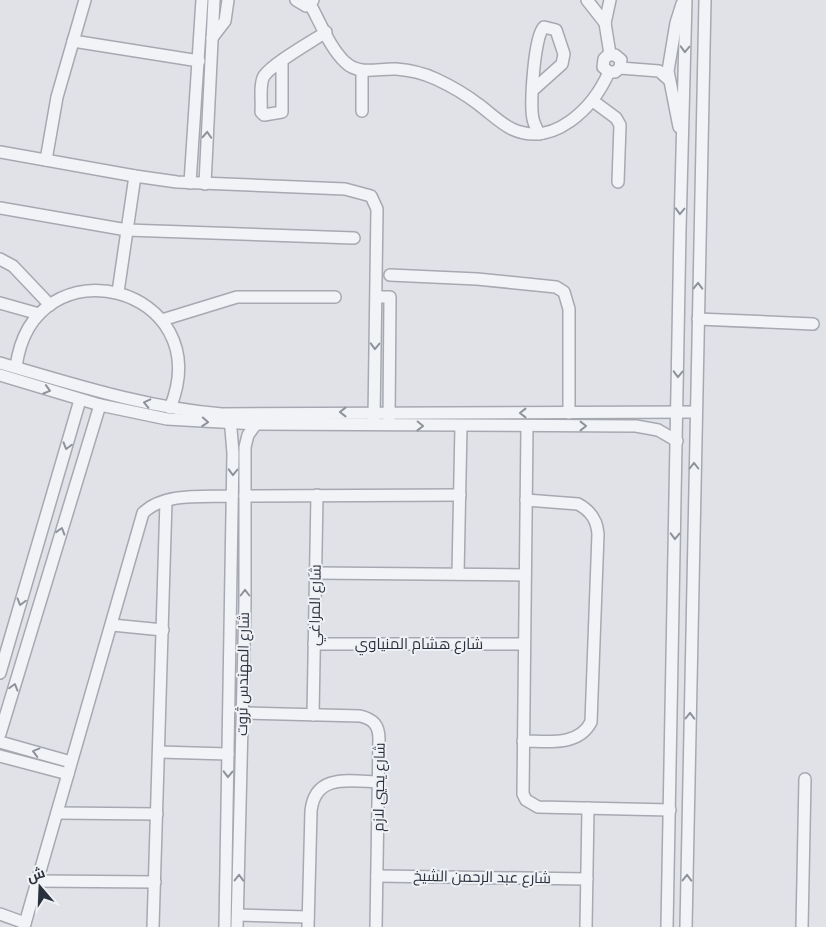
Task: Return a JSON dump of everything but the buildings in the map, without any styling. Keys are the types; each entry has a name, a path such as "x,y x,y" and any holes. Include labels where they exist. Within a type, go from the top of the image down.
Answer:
{"street":[{"path":"46,160 58,97 85,0"},
{"path":"190,183 202,0"},
{"path":"205,184 214,0"},
{"path":"212,38 225,21 228,0"},
{"path":"296,0 302,5 312,2 326,32 345,62 362,71 394,69 421,73 454,88 511,128 523,133 539,134 554,130 568,123 593,101 617,67 618,56 610,54 605,57 602,64 617,67 659,71 668,79"},
{"path":"587,0 605,23"},
{"path":"610,0 605,23 610,54"},
{"path":"683,143 668,79 676,23 685,0"},
{"path":"667,927 685,0"},
{"path":"686,927 695,412 705,0"},
{"path":"533,90 559,68 564,59 556,30 552,27 544,27 539,33 533,90 533,120 539,134"},
{"path":"282,62 326,32"},
{"path":"73,41 199,61"},
{"path":"617,67 659,63 670,56"},
{"path":"362,71 362,111"},
{"path":"593,101 614,115 620,125 618,182"},
{"path":"0,152 46,160 121,168 135,176 190,183 345,189 371,196 377,209 374,425"},
{"path":"118,292 135,176"},
{"path":"0,208 127,230 354,238"},
{"path":"680,235 700,235"},
{"path":"0,258 13,266 50,304"},
{"path":"390,275 477,279 556,287 564,292 569,309 569,413"},
{"path":"16,367 20,343 39,314 50,304 81,291 103,290 118,292 145,304 162,320 169,330 178,354 180,372 177,390 170,408"},
{"path":"162,320 237,297 335,297"},
{"path":"377,297 390,297 389,426"},
{"path":"0,303 39,314"},
{"path":"698,320 813,324"},
{"path":"0,363 170,408 256,424 527,427 636,426 658,430 677,441"},
{"path":"0,375 80,400 167,419 230,419 374,412 695,412"},
{"path":"0,673 80,400"},
{"path":"0,734 100,405"},
{"name":"شارع المهندس ثروت","path":"225,927 233,447 230,419"},
{"name":"شارع المهندس ثروت","path":"237,927 242,731 245,448 248,435 256,424"},
{"path":"458,574 461,426"},
{"path":"527,427 522,788 526,800 538,807 670,810"},
{"path":"233,447 245,448"},
{"name":"شارع المراغي","path":"313,715 317,495"},
{"path":"245,496 460,495"},
{"path":"0,914 25,925 140,521 150,507 166,501 232,496"},
{"path":"523,741 577,738 586,732 591,722 598,534 595,519 585,507 578,504 526,500"},
{"path":"153,927 166,501"},
{"path":"315,573 525,575"},
{"path":"673,597 693,597"},
{"path":"112,624 163,630"},
{"name":"شارع هشام المنياوي","path":"314,644 524,644"},
{"name":"شارع يحيي لازم","path":"242,713 360,716 368,718 375,723 379,730 376,927"},
{"path":"228,731 242,731"},
{"path":"0,742 71,762"},
{"path":"159,752 228,754"},
{"path":"0,756 68,774"},
{"path":"802,927 805,779"},
{"path":"238,915 308,922 311,811 316,793 332,782 379,782"},
{"path":"586,927 588,808"},
{"path":"57,812 157,814"},
{"name":"شارع عبد الرحمن الشيخ","path":"377,876 587,879"},
{"path":"37,881 155,882"}]}
